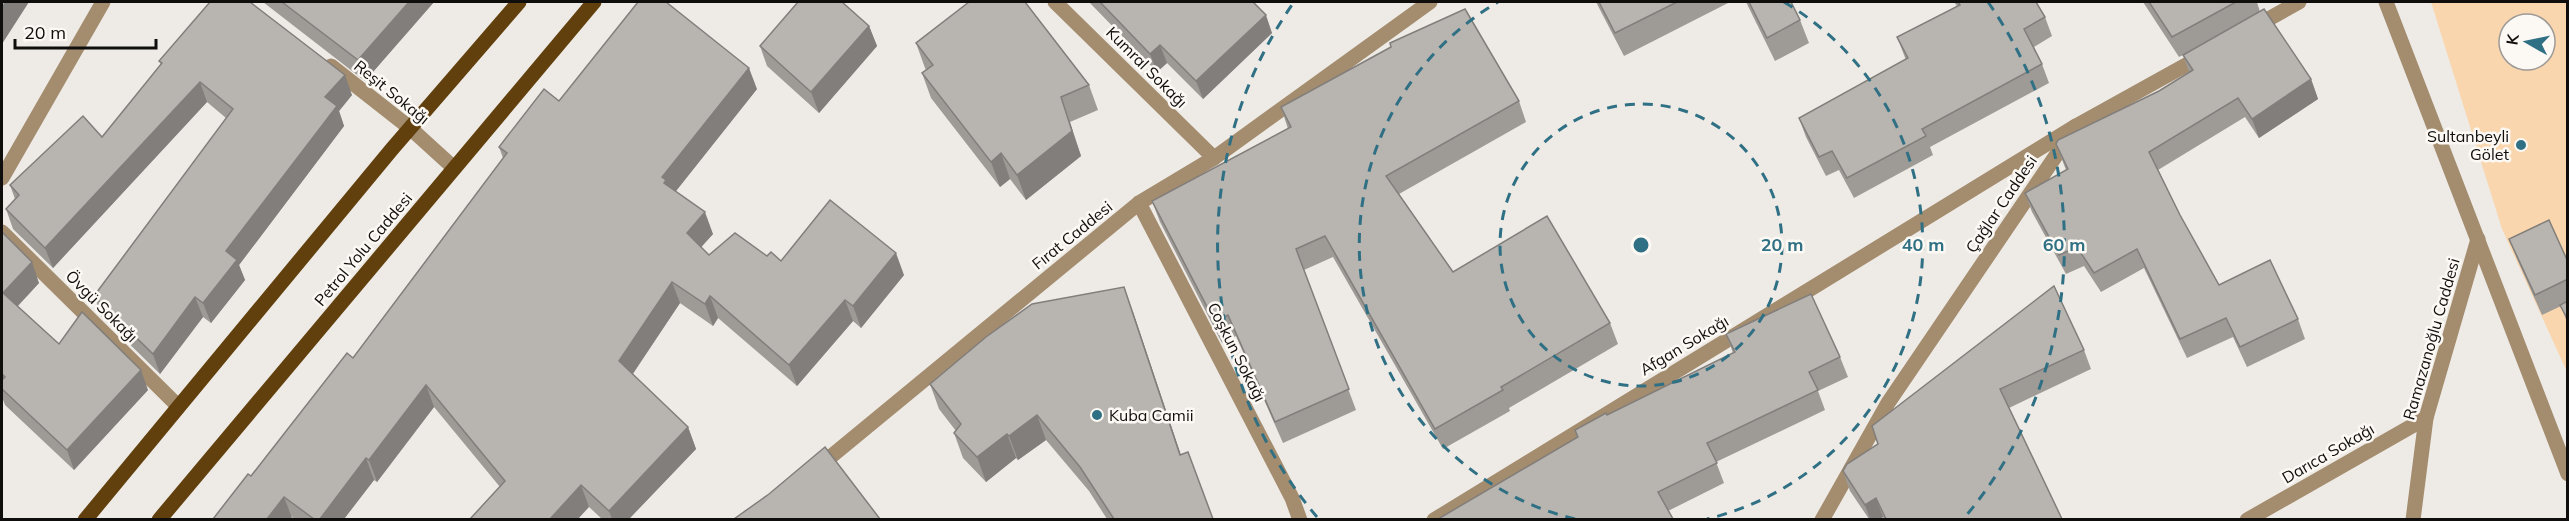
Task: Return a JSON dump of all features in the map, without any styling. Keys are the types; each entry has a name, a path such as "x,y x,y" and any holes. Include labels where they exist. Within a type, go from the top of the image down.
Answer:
{"main road":[{"path":"85,519 410,128 519,2"},
{"name":"Petrol Yolu Caddesi","path":"159,519 594,2"}],"street":[{"path":"3,168 103,2"},
{"name":"Kumral Sokağı","path":"1055,2 1214,158"},
{"name":"Fırat Caddesi","path":"809,474 1139,203 1214,158 1430,2"},
{"path":"2238,36 2299,2"},
{"path":"2386,2 2568,474"},
{"name":"Çağlar Caddesi","path":"1822,519 1888,403 2076,126 2218,47"},
{"name":"Reşit Sokağı","path":"320,58 410,128 454,168"},
{"name":"Afgan Sokağı","path":"1434,519 2076,126"},
{"name":"Coşkun Sokağı","path":"1139,203 1292,498 1300,519"},
{"name":"Övgü Sokağı","path":"2,232 178,406"},
{"name":"Ramazanoğlu Caddesi","path":"2413,519 2426,418 2478,239"},
{"name":"Darıca Sokağı","path":"2247,519 2426,418"}],"shaded area":[{"name":"Sultanbeyli Gölet","path":"2431,2 2567,2 2567,372 2502,229"}],"building":[{"path":"210,2 250,2 345,75 325,97 337,106 226,251 237,260 203,303 195,297 153,354 94,296 233,109 200,82 45,248 6,209 19,195 10,185 83,116 102,137 162,63 159,61"},
{"path":"282,2 409,2 358,60"},
{"path":"638,2 666,2 749,68 662,177 666,180 664,183 705,212 687,233 709,255 735,233 767,256 771,252 781,261 830,200 896,253 853,306 845,300 789,365 710,296 705,304 672,282 619,361 688,427 609,511 581,485 550,519 470,519 505,481 426,385 369,460 366,458 320,519 314,519 284,497 267,519 213,519 248,474 251,476 347,353 353,358 507,153 499,147 544,89 559,101"},
{"path":"798,2 842,2 869,26 811,92 760,46"},
{"path":"969,2 1025,2 1089,85 1061,97 1072,131 1017,175 1001,153 991,162 922,73 933,65 916,43"},
{"path":"1100,2 1253,2 1266,15 1196,81 1160,45 1150,54"},
{"path":"1599,2 1677,2 1615,33"},
{"path":"1749,2 1791,2 1800,20 1767,38"},
{"path":"1958,2 2036,2 2045,17 2024,29 2042,64 1922,129 1926,136 1847,178 1832,151 1819,157 1799,118 1908,58 1897,37 1960,5"},
{"path":"2149,2 2236,2 2172,37"},
{"path":"1465,9 1519,101 1386,176 1453,272 1547,216 1610,323 1501,387 1503,390 1435,429 1325,236 1296,249 1349,389 1275,422 1228,315 1215,322 1152,201 1291,127 1281,107 1391,47 1390,43"},
{"path":"2264,9 2311,79 2252,119 2238,98 2149,152 2180,215 2219,285 2270,260 2298,319 2240,347 2226,318 2180,339 2137,249 2094,273 2077,247 2059,255 2025,193 2068,169 2056,144 2058,140 2159,91 2193,70 2183,55"},
{"path":"2549,220 2568,262 2568,279 2535,295 2509,239"},
{"path":"2,232 32,262 3,293 59,344 82,312 141,370 67,450 2,389 2,380 5,377 2,374"},
{"path":"2054,286 2084,350 2000,389 2062,519 1886,519 1876,498 1865,505 1843,471 1847,464 1878,444 1872,426"},
{"path":"1124,287 1180,455 1188,452 1213,519 1114,519 1080,467 1037,415 977,457 954,433 961,424 930,384 986,337 1032,304"},
{"path":"1811,294 1840,357 1809,372 1818,390 1707,443 1717,463 1658,492 1673,519 1438,519 1578,437 1575,430 1735,352 1726,334"},
{"path":"2568,301 2568,320 2560,305"},
{"path":"825,447 880,519 734,519 769,494"}],"place":[{"name":"Sultanbeyli Gölet","path":"2521,145"},
{"name":"Kuba Camii","path":"1097,415"}]}
